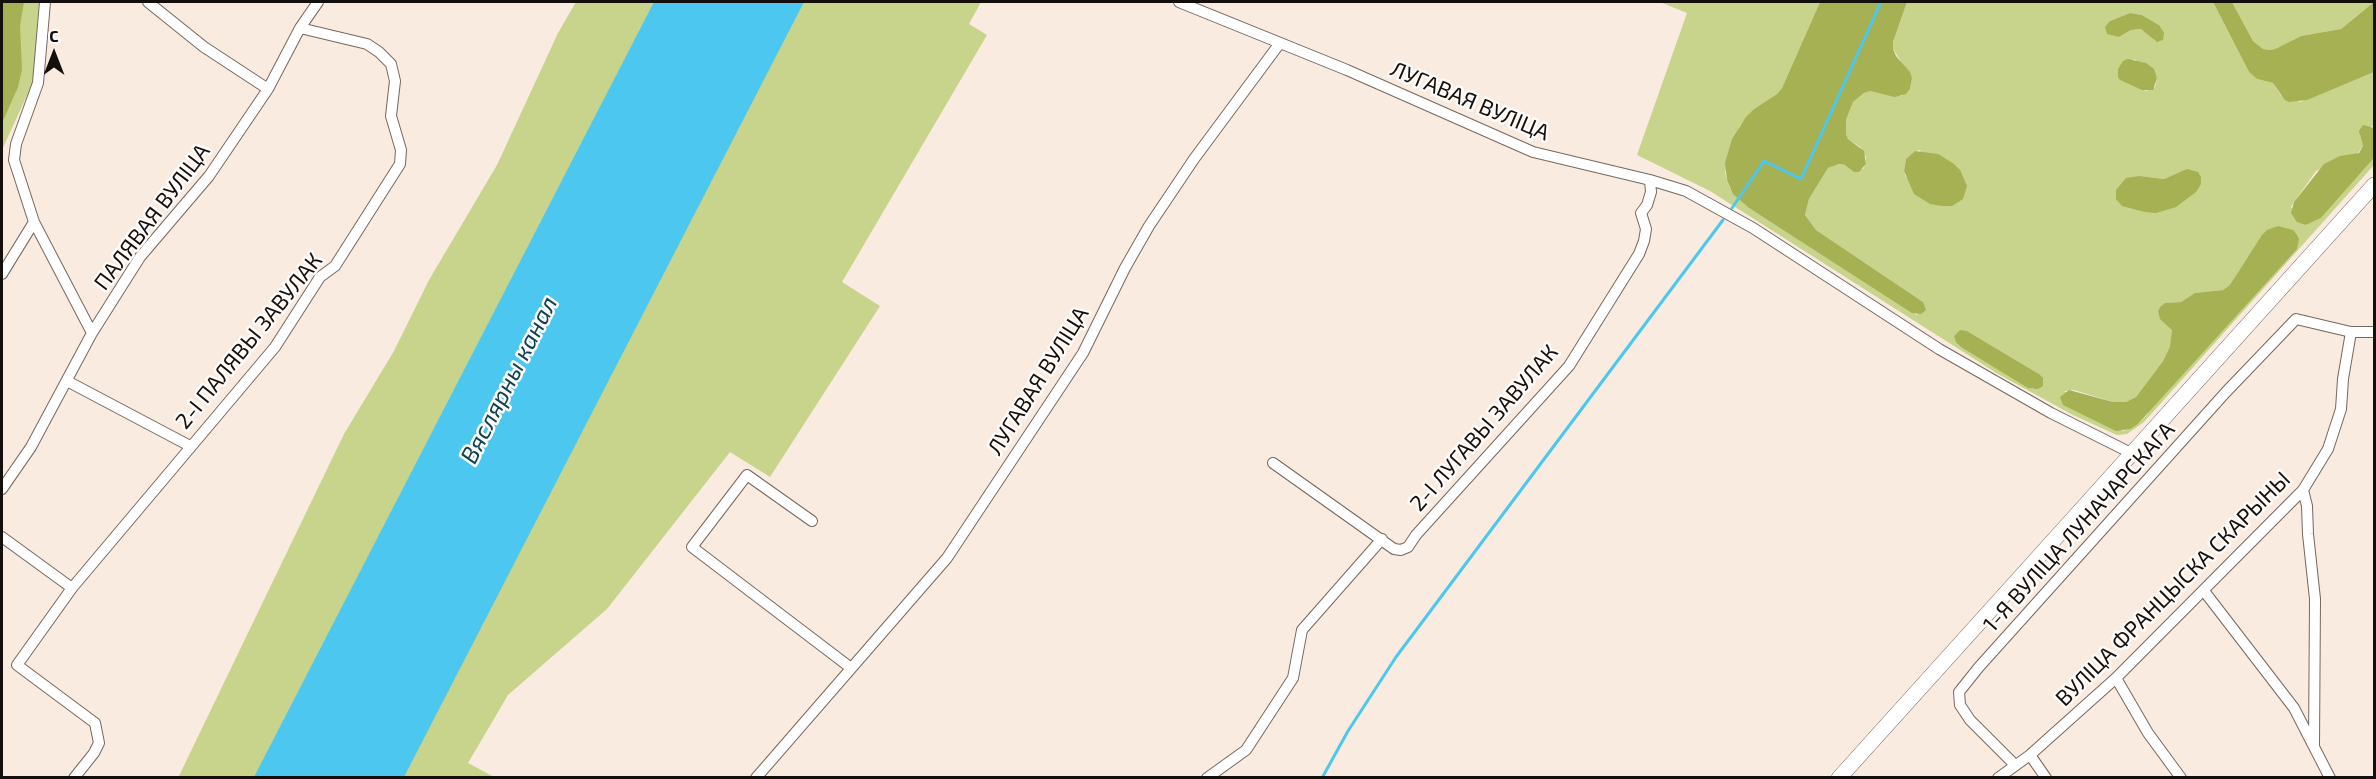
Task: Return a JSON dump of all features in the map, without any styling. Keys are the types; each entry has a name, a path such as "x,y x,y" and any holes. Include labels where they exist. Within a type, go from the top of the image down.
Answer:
{"street":[{"path":"45,2 38,83 16,144 14,160 34,222 92,333"},
{"path":"148,2 204,47 268,89"},
{"name":"ПАЛЯВАЯ ВУЛІЦА","path":"2,489 30,447 92,333 140,257 208,176 268,89 300,28 318,2"},
{"name":"ЛУГАВАЯ ВУЛІЦА","path":"1179,2 1347,70 1533,152 1686,191 1753,228 1939,350 2051,414 2131,453"},
{"name":"2-І ПАЛЯВЫ ЗАВУЛАК","path":"74,777 94,753 99,743 95,723 18,665 72,588 276,347 320,277 335,266 400,164 400,143 391,116 395,81 391,64 379,51 367,44 300,28"},
{"name":"ЛУГАВАЯ ВУЛІЦА","path":"756,777 947,558 1083,353 1125,268 1149,226 1194,159 1280,43"},
{"name":"2-І ЛУГАВЫ ЗАВУЛАК","path":"1273,463 1394,549 1401,550 1408,546 1569,366 1639,254 1646,229 1641,213 1649,199 1650,180"},
{"path":"1839,777 2374,185"},
{"path":"2,274 34,222"},
{"name":"1-Я ВУЛІЦА ЛУНАЧАРСКАГА","path":"2015,765 1970,720 1960,705 1959,692 2226,392 2296,319 2351,332"},
{"path":"2351,332 2374,332"},
{"name":"ВУЛІЦА ФРАНЦЫСКА СКАРЫНЫ","path":"1998,777 2030,755 2116,678 2303,490 2328,449 2341,410 2343,379 2351,332"},
{"path":"67,381 190,446"},
{"path":"812,521 747,475 692,547 850,668"},
{"path":"2303,490 2307,506 2315,599 2314,746"},
{"path":"2,537 72,588"},
{"path":"1207,777 1246,750 1293,678 1302,630 1382,539"},
{"path":"2204,591 2294,708 2330,777"},
{"path":"2116,678 2148,733 2181,777"},
{"path":"2030,755 2046,777"}],"green space":[{"path":"2,2 39,2 33,82 2,150"},
{"path":"2,2 24,2 20,26 22,70 18,87 2,123"},
{"path":"576,2 981,2 969,24 987,35 842,282 880,306 770,477 730,452 607,609 508,695 468,763 494,777 178,778 344,434 394,351 429,280 497,165 558,33"},
{"path":"1660,2 1820,2 1782,88 1777,94 1754,109 1739,127 1725,172 1727,180 1730,188 1749,208 1917,315 1923,302 1816,230 1805,215 1809,199 1828,168 1839,164 1863,169 1866,164 1866,157 1860,147 1848,139 1846,134 1846,120 1853,102 1870,91 1901,96 1910,89 1912,78 1893,49 1893,42 1907,2 2213,2 2249,72 2257,79 2273,83 2281,95 2300,102 2374,72 2374,128 2372,126 2360,135 2363,146 2358,153 2316,171 2294,202 2291,207 2306,225 2321,218 2374,158 2374,165 2144,422 2127,434 2117,435 2073,415 1998,374 1710,191 1637,155 1687,13","holes":["2130,13 2142,15 2159,25 2155,41 2150,34 2141,29 2131,30 2119,37 2110,21","2134,59 2157,78 2155,87 2146,91 2120,80","1921,150 1906,178 1904,171 1906,159 1915,151","2181,172 2129,209 2140,176 2164,179","2230,285 2146,416 2137,425 2123,431 2064,391 2074,390 2113,402 2126,402 2136,397 2171,347 2172,330 2161,306 2165,303 2181,302 2196,293 2223,290","1967,331 2039,374 2033,389 1958,344"]},
{"path":"1820,2 1907,2 1893,42 1893,49 1910,72 1912,78 1910,89 1906,94 1895,97 1870,91 1853,102 1846,120 1846,134 1848,139 1864,151 1866,164 1859,172 1854,172 1845,165 1839,164 1828,168 1809,199 1805,215 1816,230 1923,302 1926,310 1921,314 1912,313 1749,208 1733,194 1727,180 1725,163 1732,139 1746,117 1782,88"},
{"path":"2213,2 2232,2 2253,41 2263,49 2270,50 2301,36 2341,29 2374,2 2374,72 2307,100 2289,102 2273,83 2257,79 2249,72"},
{"path":"2232,2 2374,2 2341,29 2301,36 2270,50 2263,49 2253,41"},
{"path":"2130,13 2142,15 2159,25 2164,33 2163,40 2157,42 2141,29 2131,30 2119,37 2107,34 2105,27 2110,21"},
{"path":"2128,59 2146,63 2154,69 2157,78 2153,90 2142,90 2120,80 2118,69 2123,61"},
{"path":"2363,125 2374,128 2374,158 2321,218 2306,225 2297,222 2291,213 2294,202 2324,164 2340,156 2359,153 2363,146 2359,131"},
{"path":"1915,151 1938,154 1960,170 1967,186 1963,199 1952,206 1942,206 1930,204 1914,194 1904,171 1906,159"},
{"path":"2187,169 2198,172 2201,184 2196,192 2176,207 2156,213 2145,212 2122,206 2116,199 2116,190 2126,178 2140,176 2164,179"},
{"path":"2278,226 2293,230 2299,239 2297,249 2137,425 2130,429 2116,431 2063,405 2060,397 2069,390 2113,402 2126,402 2136,397 2163,361 2170,347 2172,330 2160,319 2158,311 2161,306 2165,303 2181,302 2195,293 2223,290 2230,285 2262,235 2267,230"},
{"path":"1960,330 1967,331 2039,374 2043,378 2043,386 2038,389 2028,388 1961,347 1954,336"}],"water":[{"name":"Вяслярны канал","path":"654,2 804,2 404,777 254,777"}],"waterway":[{"path":"1732,208 1764,161 1801,179 1881,2"},
{"path":"1322,778 1348,731 1396,657 1723,220"}]}
